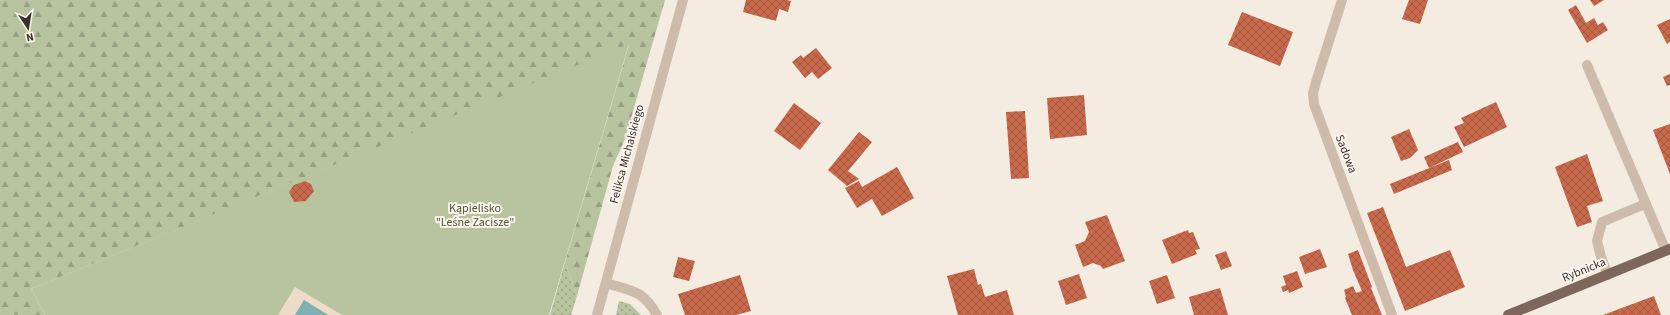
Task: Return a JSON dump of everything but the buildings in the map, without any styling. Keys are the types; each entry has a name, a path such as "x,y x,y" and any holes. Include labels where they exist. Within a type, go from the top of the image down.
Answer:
{"main road":[{"name":"Rybnicka","path":"1508,315 1668,250"}],"street":[{"name":"Feliksa Michalskiego","path":"597,315 683,0"},
{"name":"Sadowa","path":"1342,0 1313,93 1314,104 1392,315"},
{"path":"1587,65 1645,204 1668,250"},
{"path":"1608,275 1601,257 1598,241 1602,222 1645,204"},
{"path":"606,283 635,291 643,296 651,304 657,315"}],"green space":[{"path":"0,0 665,0 625,139 613,166 577,296 565,262 629,45 31,289 45,315 0,315"},
{"name":"Kąpielisko \"Leśne Zacisze\"","path":"629,44 549,315 45,315 31,289"},
{"path":"565,262 577,296 571,315 550,315"},
{"path":"619,301 630,304 641,315 616,315"}],"shaded area":[{"path":"295,287 342,315 328,315 304,300 295,315 278,315"}],"water":[{"path":"304,300 328,315 295,315"}]}
